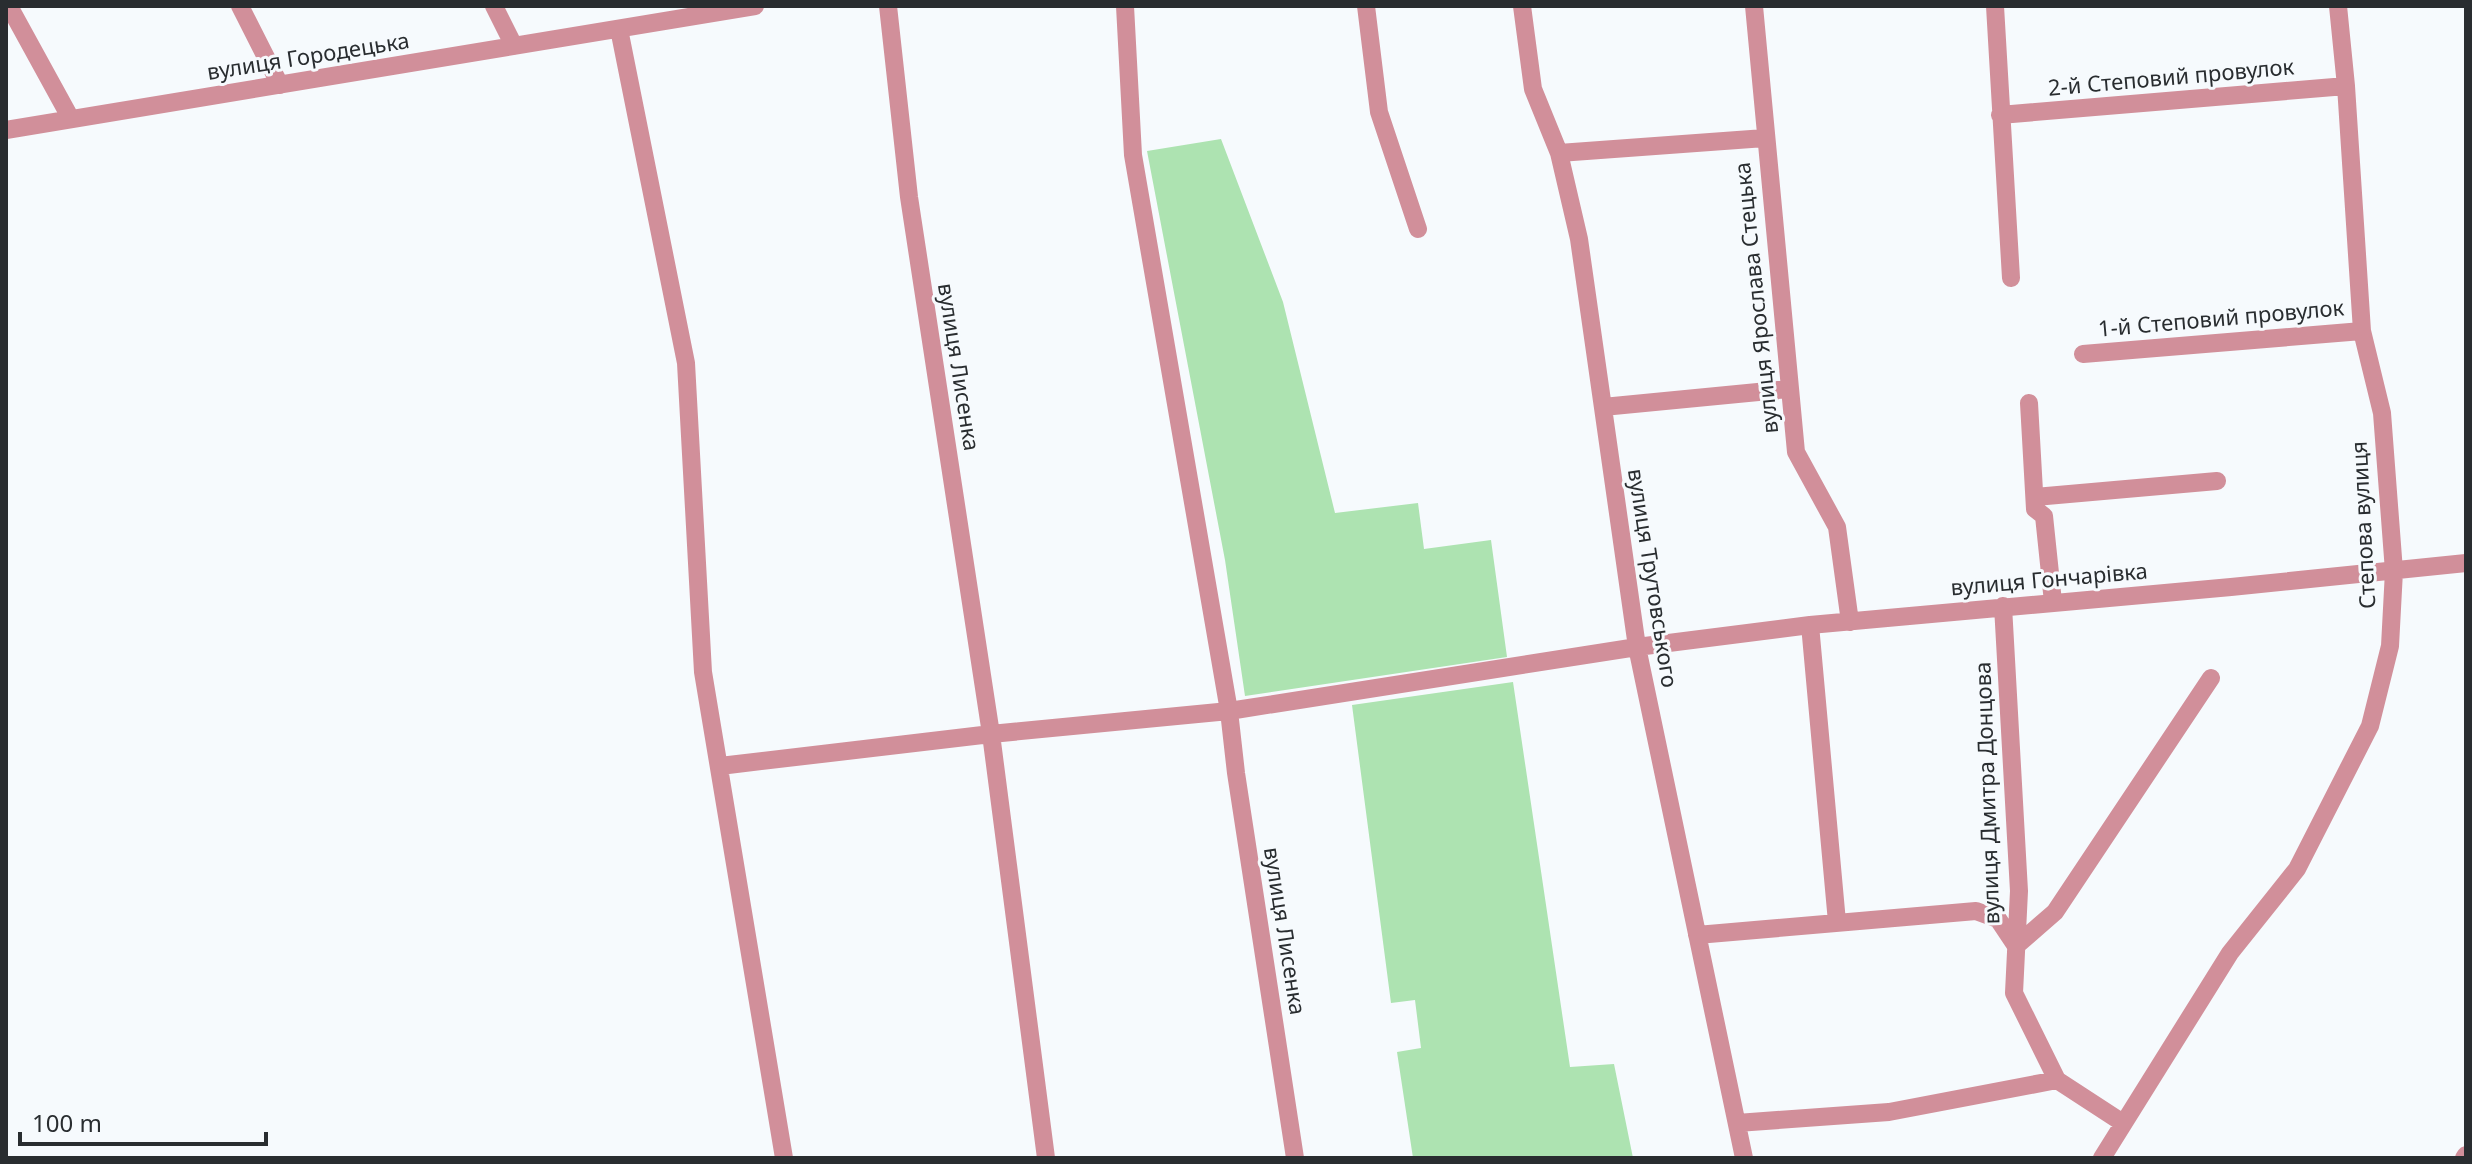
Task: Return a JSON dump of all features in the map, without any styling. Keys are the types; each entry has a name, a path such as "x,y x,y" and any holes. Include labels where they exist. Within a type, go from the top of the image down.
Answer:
{"street":[{"path":"9,6 71,119"},
{"path":"240,6 280,85"},
{"path":"494,6 514,46"},
{"name":"вулиця Лисенка","path":"888,6 909,197 991,734 1046,1158"},
{"name":"вулиця Лисенка","path":"1125,6 1133,155 1229,711 1295,1158"},
{"path":"1366,6 1379,112 1418,229"},
{"name":"вулиця Трутовського","path":"1522,6 1533,89 1559,153 1579,239 1637,647 1744,1158"},
{"name":"вулиця Ярослава Стецька","path":"1754,6 1796,452 1837,527 1850,622"},
{"path":"1995,6 2011,278"},
{"name":"Степова вулиця","path":"2102,1158 2230,953 2297,869 2370,726 2390,646 2394,571 2382,413 2362,331 2338,6"},
{"name":"вулиця Городецька","path":"6,130 746,7"},
{"path":"619,29 686,363 703,672 784,1158"},
{"name":"2-й Степовий провулок","path":"2000,115 2346,86"},
{"path":"1559,153 1765,138"},
{"name":"1-й Степовий провулок","path":"2083,354 2362,331"},
{"path":"1603,407 1789,389"},
{"path":"2029,403 2035,509 2044,516 2053,602"},
{"path":"2035,497 2217,481"},
{"name":"вулиця Гончарівка","path":"1637,647 1810,625 2466,563"},
{"name":"вулиця Дмитра Донцова","path":"2003,606 2019,891 2014,993 2057,1080"},
{"path":"1810,625 1837,922"},
{"path":"720,766 991,734 1229,711 1637,647"},
{"path":"1697,935 1976,911 1998,919 2016,946 2055,912 2211,678"},
{"path":"1737,1123 1889,1112 2057,1080 2123,1123"}],"green space":[{"path":"1221,139 1283,302 1335,513 1418,503 1424,549 1491,540 1507,657 1245,696 1225,560 1147,151"},
{"path":"1513,682 1570,1067 1614,1064 1633,1158 1413,1158 1397,1052 1421,1048 1415,1000 1391,1003 1352,705"}]}
